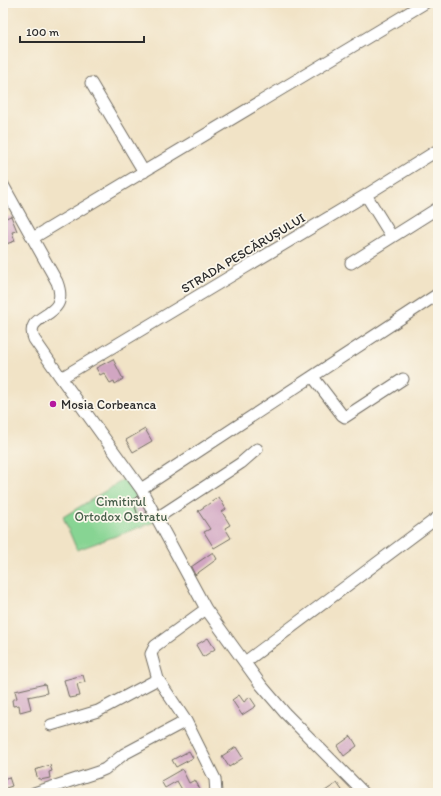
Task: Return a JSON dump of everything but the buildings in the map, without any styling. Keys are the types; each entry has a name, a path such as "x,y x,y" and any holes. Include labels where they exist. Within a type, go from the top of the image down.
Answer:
{"street":[{"path":"33,238 425,3"},
{"path":"91,82 144,172"},
{"name":"STRADA PESCĂRUȘULUI","path":"61,378 366,195 438,150"},
{"path":"4,189 58,282 61,291 61,299 58,305 32,327 32,334 61,378 141,489 206,609 261,684 285,712 364,793"},
{"path":"366,195 392,237"},
{"path":"351,263 438,208"},
{"path":"141,489 438,294"},
{"path":"313,377 345,417 403,379"},
{"path":"157,518 241,463 257,449"},
{"path":"245,662 437,518"},
{"path":"206,609 155,646 151,654 158,679 186,721 215,779 216,793"},
{"path":"50,724 98,711 158,679"},
{"path":"34,793 98,772 106,768 124,754 186,721"}],"green space":[{"name":"Cimitirul Ortodox Ostratu","path":"128,477 157,521 77,550 63,517"}],"place":[{"name":"Mosia Corbeanca","path":"53,404"}]}
